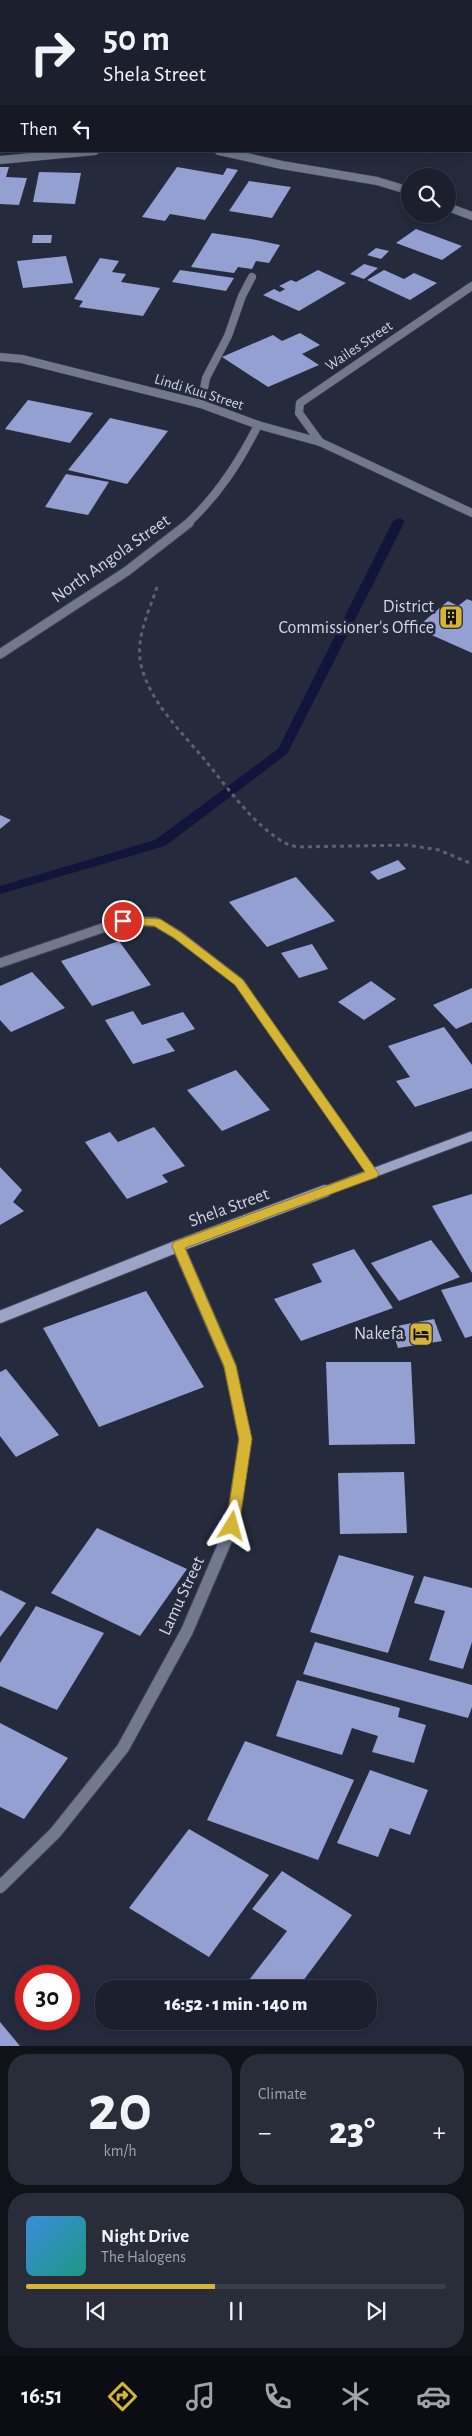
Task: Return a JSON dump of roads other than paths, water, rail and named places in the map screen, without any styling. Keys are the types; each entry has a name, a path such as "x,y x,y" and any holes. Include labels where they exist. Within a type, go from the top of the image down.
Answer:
{"main road":[{"name":"Shela Street","path":"0,1317 178,1246 472,1136"}],"street":[{"path":"0,160 84,152"},
{"path":"222,152 260,161 394,184 401,188"},
{"path":"456,210 472,216"},
{"path":"201,404 206,378 228,336 242,296 252,277"},
{"name":"Wailes Street","path":"320,442 299,414 298,406 472,286"},
{"name":"Lindi Kuu Street","path":"0,357 22,359 201,404 258,425 320,442 384,474 472,514"},
{"name":"North Angola Street","path":"0,654 171,541 206,507 234,472 249,448 258,425"},
{"path":"0,963 123,921 156,922 178,936 239,982 373,1174"},
{"name":"Lamu Street","path":"0,1887 55,1833 123,1748 187,1631 232,1526 245,1439 230,1366 178,1246"}],"waterway":[{"path":"0,890 160,843 283,751 399,521"}],"place":[{"name":"District Commissioner's Office","path":"451,617"},
{"name":"Nakefa","path":"421,1334"}]}
